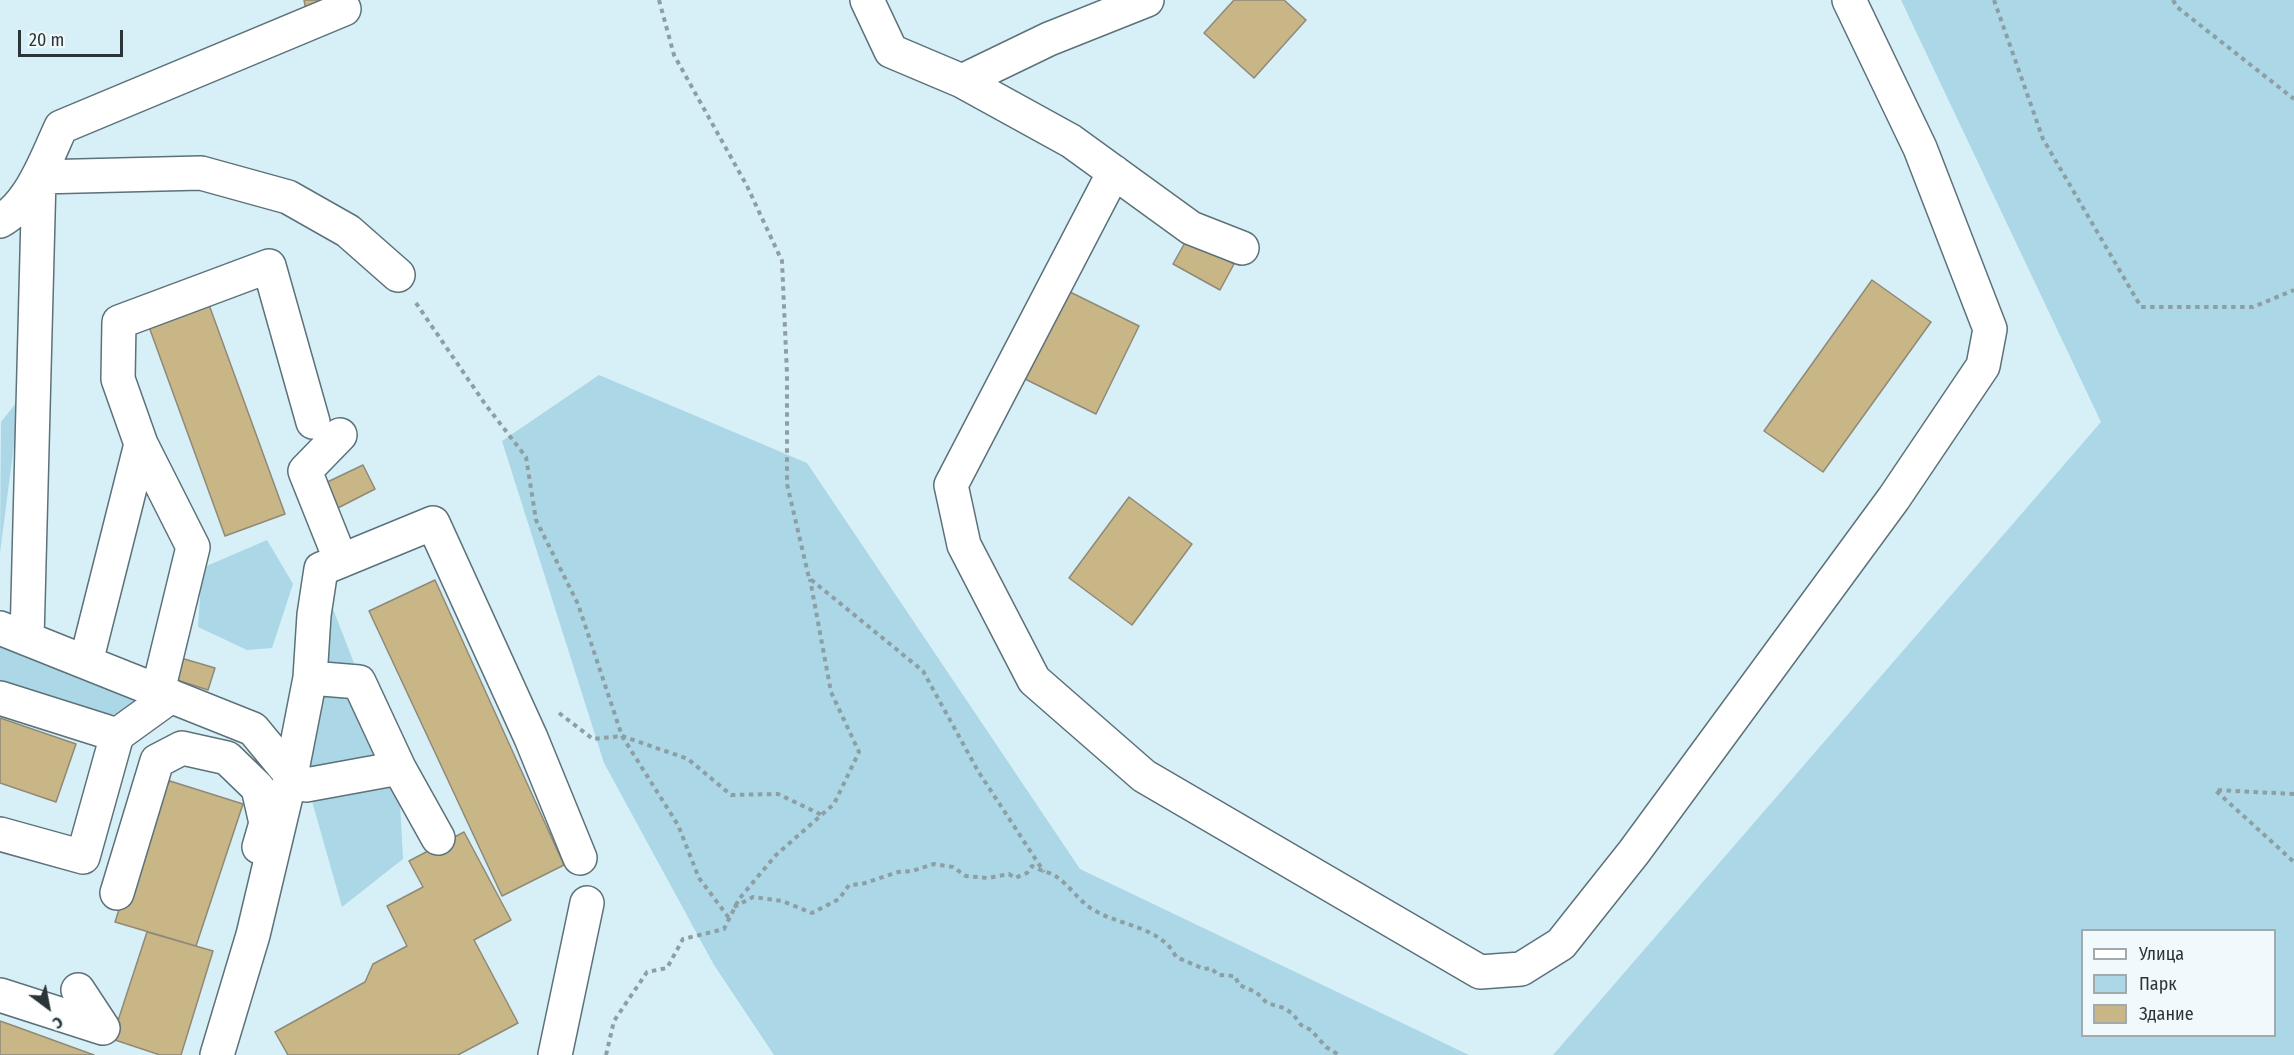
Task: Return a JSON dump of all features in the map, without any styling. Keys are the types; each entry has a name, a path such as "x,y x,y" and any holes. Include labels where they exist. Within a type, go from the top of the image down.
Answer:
{"lane":[{"path":"867,0 891,51 962,81 1071,141 1191,228 1242,248"},
{"path":"962,81 1049,39 1147,0"},
{"path":"1114,172 951,485 964,545 1034,680 1144,776 1480,972 1521,969 1561,944 1634,852 1894,498 1983,366 1990,329 1920,148 1849,0"},
{"path":"0,221 10,215 39,177 61,127 344,9"},
{"path":"39,177 201,173 288,197 348,231 398,275"},
{"path":"39,177 13,634 253,729 291,775 306,785 399,768"},
{"path":"0,834 83,857 117,735 165,693 193,548 141,444 118,379 119,322 269,266 326,428 305,471 341,561"},
{"path":"86,662 141,444"},
{"path":"217,1055 253,935 291,775 310,678 314,615 321,569 433,523 510,692 580,858"},
{"path":"310,678 359,682 399,768 438,838"},
{"path":"0,698 117,735"},
{"path":"117,893 157,761 182,748 227,758 258,789 266,823 236,924 253,935"},
{"path":"555,1055 587,903"},
{"path":"0,995 103,1028 78,990"}],"path":[{"path":"606,1055 614,1021 647,972 668,969 683,939 724,929 739,899 776,855 834,804 859,752 831,692 810,578 788,484 787,374 782,261 747,186 674,55 659,0"},
{"path":"1994,0 2043,139 2141,307 2253,308 2294,290"},
{"path":"2173,0 2177,7 2294,99"},
{"path":"398,275 435,333 526,457 536,520 578,604 622,736 678,825 699,878 729,918"},
{"path":"810,578 923,671 978,771 1044,872"},
{"path":"510,692 525,686 593,739 622,736 688,759 731,795 778,794 822,815"},
{"path":"2294,794 2215,790 2294,862"},
{"path":"734,907 753,897 782,901 812,913 839,899 849,885 862,884 898,872 912,871 934,864 953,867 966,876 988,878 1009,874 1015,878 1027,873 1032,866 1054,876 1089,907 1114,920 1129,923 1155,936 1173,951 1176,957 1204,969 1211,968 1218,975 1234,976 1239,985 1256,992 1267,1003 1284,1008 1293,1014 1301,1025 1311,1030 1326,1047 1339,1055"}],"green space":[{"path":"1901,0 2294,0 2294,1055 1553,1055 2101,422"},
{"path":"599,375 807,463 1080,869 1469,1055 774,1055 714,965 604,763 502,441"},
{"path":"20,398 0,553 1,422"},
{"path":"267,540 293,584 272,648 247,650 198,627 202,568"},
{"path":"333,609 354,663 316,666 323,610"},
{"path":"0,636 147,695 119,715 100,713 0,682"},
{"path":"351,692 385,760 308,770 323,693"},
{"path":"399,783 403,859 342,907 310,794"}],"building":[{"path":"304,0 343,0 306,11"},
{"path":"1234,0 1284,0 1306,20 1254,78 1204,33"},
{"path":"1187,239 1234,264 1220,290 1173,264"},
{"path":"1872,280 1931,322 1823,472 1764,431"},
{"path":"204,291 285,514 225,536 144,313"},
{"path":"1068,291 1139,326 1096,414 1025,379"},
{"path":"363,465 375,489 332,511 319,486"},
{"path":"1129,497 1192,544 1132,625 1069,578"},
{"path":"435,580 564,865 502,896 369,611"},
{"path":"181,658 215,668 208,690 174,679"},
{"path":"0,718 76,744 56,802 0,783"},
{"path":"170,781 243,804 196,946 115,922 153,804"},
{"path":"464,832 511,920 474,940 518,1023 458,1055 288,1055 275,1032 365,982 373,964 407,946 387,906 423,887 409,861"},
{"path":"147,932 213,951 181,1055 160,1055 112,1039"},
{"path":"0,1021 17,1027 94,1055 0,1055"}]}
